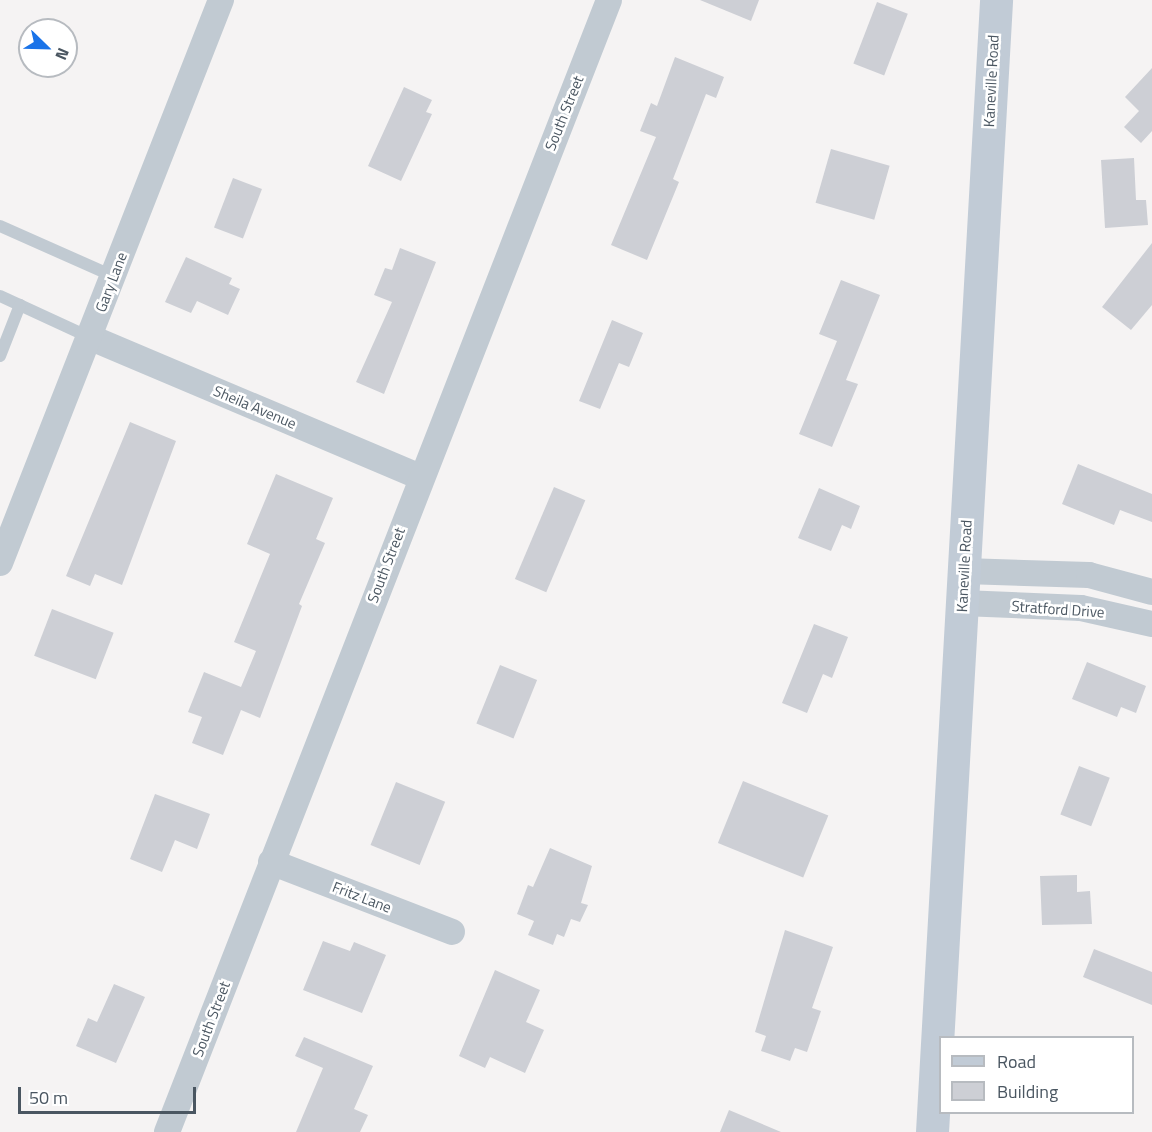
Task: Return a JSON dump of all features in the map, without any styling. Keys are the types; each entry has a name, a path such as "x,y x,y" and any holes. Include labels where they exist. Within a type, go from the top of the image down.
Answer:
{"main road":[{"name":"Kaneville Road","path":"932,1132 996,0"}],"street":[{"name":"Gary Lane","path":"0,563 221,0"},
{"name":"South Street","path":"167,1132 420,477 609,0"},
{"name":"Sheila Avenue","path":"89,337 420,477"},
{"path":"964,571 1089,576 1152,592"},
{"name":"Stratford Drive","path":"962,603 1081,608 1152,624"},
{"name":"Fritz Lane","path":"271,862 452,932"}],"lane":[{"path":"0,226 113,276"},
{"path":"0,296 89,337"},
{"path":"0,356 20,305"}],"building":[{"path":"700,0 759,0 751,21"},
{"path":"877,2 908,14 884,75 853,64"},
{"path":"675,57 724,77 716,98 706,94 673,179 679,182 647,260 611,245 656,137 640,131 651,103 657,106"},
{"path":"1152,68 1152,131 1141,143 1124,127 1139,111 1125,97"},
{"path":"404,87 432,100 426,112 432,114 401,181 368,166"},
{"path":"831,149 890,166 874,220 816,203"},
{"path":"1134,158 1136,200 1146,200 1148,225 1105,228 1101,160"},
{"path":"233,178 262,189 243,239 214,227"},
{"path":"1152,243 1152,305 1131,330 1102,307"},
{"path":"400,248 436,262 384,394 356,382 392,302 374,295 385,268 392,270"},
{"path":"186,257 232,278 229,284 240,289 228,315 197,301 191,313 165,302"},
{"path":"841,280 880,295 846,380 858,384 832,447 799,434 837,341 819,334"},
{"path":"612,320 643,333 629,367 619,363 600,409 579,401"},
{"path":"130,422 176,441 122,585 95,574 90,586 66,576"},
{"path":"1078,464 1152,494 1152,522 1120,510 1114,525 1062,504"},
{"path":"276,474 333,498 316,539 325,543 299,604 302,606 260,718 241,710 223,755 192,743 202,717 188,712 204,672 241,687 256,651 234,642 270,554 247,544"},
{"path":"554,487 585,500 546,592 515,579"},
{"path":"819,488 860,506 851,529 842,525 831,551 798,538"},
{"path":"52,609 114,633 96,679 34,656"},
{"path":"814,624 848,637 832,678 823,674 807,713 782,703"},
{"path":"1087,662 1146,686 1136,713 1121,707 1117,717 1072,699"},
{"path":"500,665 537,680 513,738 476,723"},
{"path":"1079,766 1110,778 1091,826 1060,815"},
{"path":"743,781 828,815 803,878 718,843"},
{"path":"396,782 445,802 420,865 371,845"},
{"path":"155,794 210,814 197,849 175,840 162,872 130,859"},
{"path":"550,848 592,866 581,903 588,905 580,922 571,919 564,937 557,934 553,945 528,935 534,921 517,914 528,885 533,887"},
{"path":"1077,875 1077,892 1090,891 1092,924 1042,925 1040,876"},
{"path":"785,930 833,947 812,1008 821,1011 807,1052 795,1048 790,1061 761,1051 766,1036 755,1032"},
{"path":"323,941 350,951 354,942 386,955 362,1013 303,990"},
{"path":"1094,949 1152,972 1152,1005 1083,977"},
{"path":"495,970 540,990 526,1022 544,1030 525,1073 490,1057 485,1068 459,1056"},
{"path":"114,984 145,997 116,1063 76,1046 88,1018 97,1022"},
{"path":"304,1037 373,1066 354,1109 368,1115 360,1132 296,1132 323,1068 295,1056"},
{"path":"729,1110 781,1132 720,1132"}]}
